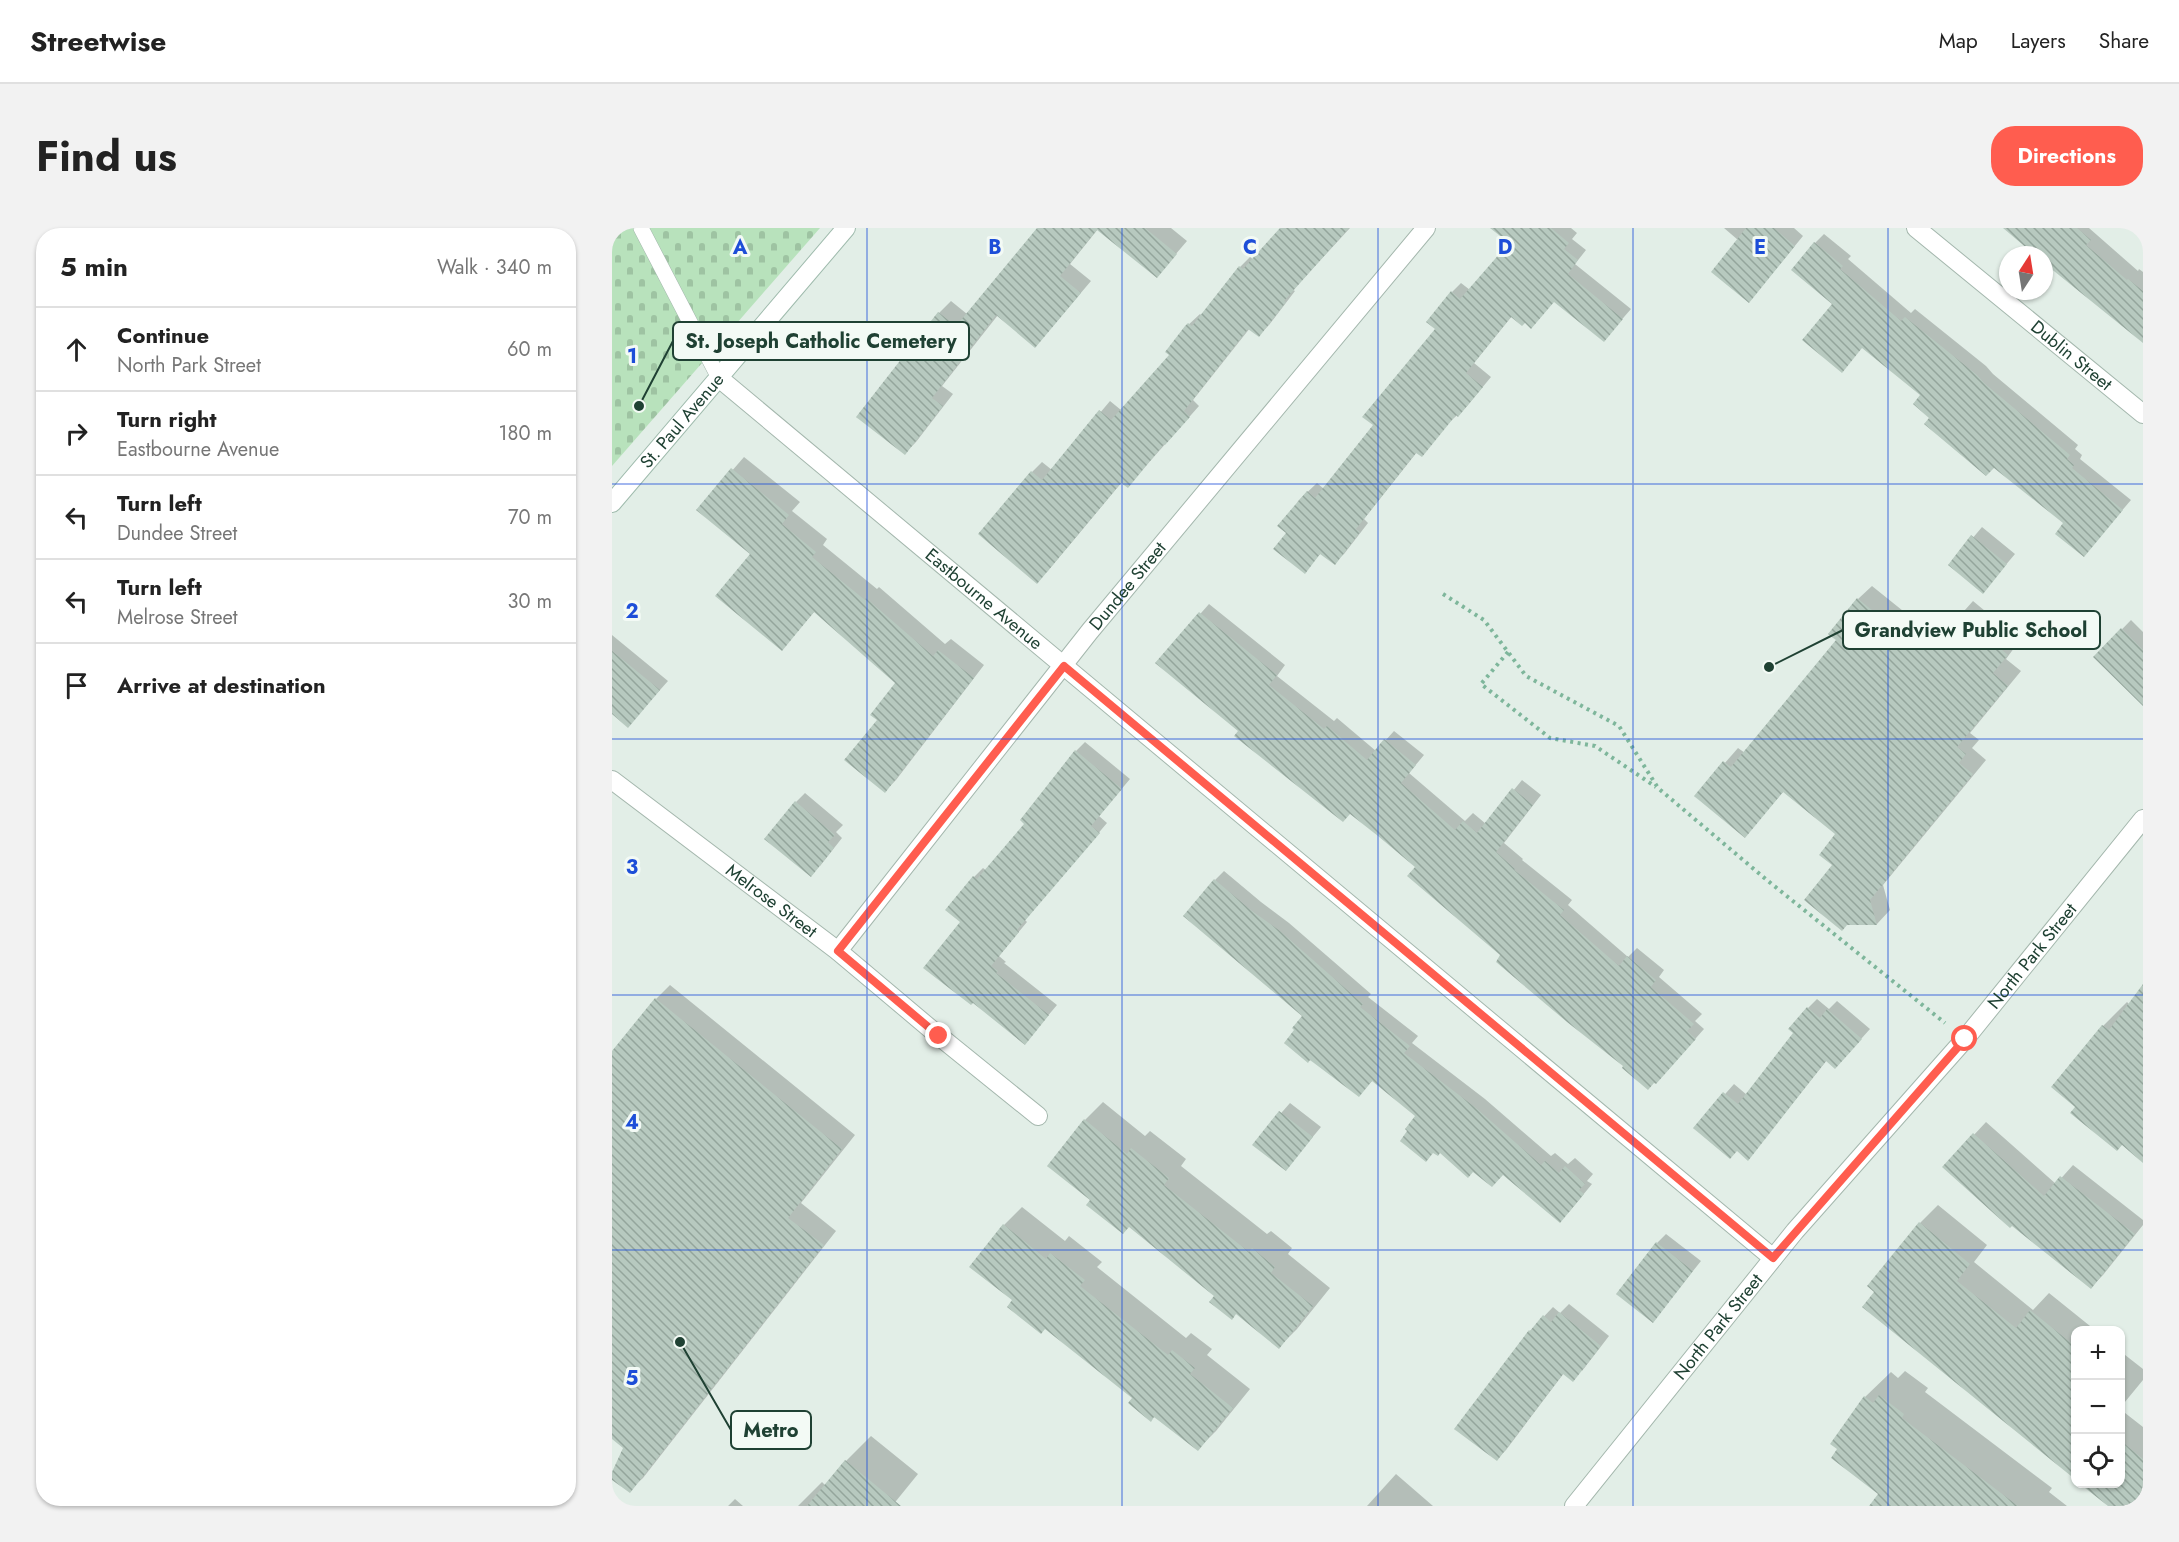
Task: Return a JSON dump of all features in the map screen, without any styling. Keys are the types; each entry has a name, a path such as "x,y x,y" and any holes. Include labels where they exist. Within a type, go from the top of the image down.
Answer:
{"street":[{"name":"St. Paul Avenue","path":"612,503 846,228"},
{"name":"Dundee Street","path":"838,951 1090,631 1426,228"},
{"name":"Dublin Street","path":"1916,228 2143,414"},
{"name":"Eastbourne Avenue","path":"719,378 1773,1258"},
{"name":"Melrose Street","path":"612,780 838,951 1038,1116"},
{"name":"North Park Street","path":"1574,1506 1773,1258 1965,1039 2143,819"}],"lane":[{"path":"641,228 719,378"}],"path":[{"path":"1443,594 1484,620 1526,676 1619,726 1658,788"},
{"path":"1508,652 1481,684 1550,738 1595,746 1658,788 1965,1039"}],"green space":[{"path":"612,228 820,228 612,466"}],"building":[{"path":"1037,228 1145,228 1177,254 1157,278 1097,230 1060,276 1081,293 1035,348 996,315 932,398 943,406 905,455 856,417 938,312 956,326"},
{"path":"1280,228 1349,228 1284,301 1286,302 1259,337 1248,329 1184,411 1190,417 1164,444 1128,488 1121,483 1037,584 978,534 1031,471 1042,480 1099,410 1111,420 1169,355 1165,352 1185,326 1188,323 1192,326 1239,266 1243,269"},
{"path":"1490,228 1551,228 1569,243 1564,249 1578,260 1568,274 1623,319 1604,342 1554,302 1531,329 1525,323 1522,326 1511,317 1466,373 1483,387 1458,417 1456,415 1422,457 1416,453 1356,529 1360,532 1335,565 1320,554 1305,574 1273,549 1286,533 1277,526 1307,491 1315,498 1373,425 1362,417 1435,329 1426,322 1451,291 1460,299 1509,243"},
{"path":"1746,228 1774,228 1795,246 1749,303 1711,272"},
{"path":"2003,228 2077,228 2091,240 2086,245 2143,291 2143,343 2053,270 2053,246 2024,246"},
{"path":"1814,242 1843,266 1840,269 1901,321 1905,317 2070,455 2067,459 2074,465 2072,468 2123,510 2084,557 2055,534 2063,523 1994,468 1986,476 1924,424 1929,418 1913,404 1920,395 1862,348 1842,373 1802,340 1832,304 1791,270"},
{"path":"731,468 789,515 782,524 816,552 812,557 865,600 866,598 933,656 938,650 974,678 885,793 844,760 877,720 870,715 895,683 814,612 782,651 715,596 750,554 696,510"},
{"path":"1971,535 2007,564 1983,594 1948,565"},
{"path":"1857,598 1915,645 1932,625 1942,634 1958,614 2008,655 1993,673 2008,686 1957,747 1966,754 1959,763 1973,774 1870,900 1877,925 1847,925 1842,931 1804,900 1832,865 1819,855 1835,834 1783,792 1745,838 1694,796 1723,761 1731,767 1836,640 1828,634"},
{"path":"1199,612 1277,675 1269,685 1324,729 1327,726 1367,760 1384,739 1416,765 1401,783 1455,830 1463,821 1477,833 1512,788 1533,805 1496,852 1514,870 1564,910 1560,915 1619,966 1627,956 1656,980 1651,987 1694,1024 1687,1031 1696,1039 1656,1084 1654,1083 1648,1090 1622,1068 1623,1066 1496,962 1500,955 1407,876 1415,867 1350,814 1343,822 1234,736 1238,731 1155,663"},
{"path":"2121,628 2143,650 2143,706 2093,657"},
{"path":"612,651 660,690 628,728 612,714"},
{"path":"1075,750 1122,789 1091,826 1100,833 1017,930 1019,932 991,966 998,971 996,973 1049,1015 1025,1045 973,1003 971,1005 923,968 960,922 945,910 973,876 977,879 1024,824 1020,820"},
{"path":"795,801 835,835 828,842 834,848 811,877 764,839"},
{"path":"1214,879 1280,931 1363,1004 1360,1007 1410,1046 1404,1053 1476,1108 1541,1165 1545,1161 1559,1173 1565,1166 1585,1184 1579,1190 1584,1194 1560,1223 1503,1175 1492,1187 1473,1172 1468,1178 1440,1153 1438,1156 1433,1153 1426,1162 1400,1141 1407,1131 1405,1129 1415,1116 1372,1081 1359,1097 1310,1060 1308,1063 1284,1043 1302,1016 1183,916"},
{"path":"2143,984 2143,1163 2122,1145 2117,1151 2070,1113 2075,1107 2051,1087 2102,1025 2109,1030"},
{"path":"655,998 842,1149 788,1218 824,1245 630,1493 612,1480 612,1472 623,1448 612,1439 612,1051"},
{"path":"1807,1007 1820,1018 1827,1009 1862,1039 1835,1069 1826,1061 1748,1161 1737,1151 1730,1159 1693,1128 1723,1092 1738,1104 1793,1033 1788,1029"},
{"path":"1279,1111 1313,1137 1286,1171 1252,1145"},
{"path":"1084,1119 1127,1154 1131,1148 1169,1178 1164,1185 1249,1252 1252,1248 1275,1267 1271,1273 1313,1306 1279,1349 1236,1314 1232,1320 1209,1302 1214,1296 1129,1227 1123,1234 1086,1205 1090,1200 1047,1166"},
{"path":"1973,1133 2044,1196 2060,1176 2135,1234 2091,1289 2012,1226 2010,1228 1942,1167"},
{"path":"1919,1222 1970,1264 1957,1281 2016,1328 2030,1310 2071,1343 2071,1476 1862,1307 1874,1292 1867,1286"},
{"path":"1003,1224 1046,1259 1050,1253 1085,1280 1080,1286 1168,1355 1172,1350 1195,1368 1190,1374 1233,1408 1198,1451 1154,1417 1151,1422 1128,1403 1132,1398 1045,1329 1041,1334 1007,1307 1012,1300 969,1267"},
{"path":"1656,1242 1693,1271 1653,1323 1616,1294"},
{"path":"1559,1312 1601,1346 1573,1382 1563,1374 1497,1461 1454,1429 1529,1330 1543,1315 1551,1322"},
{"path":"1879,1395 1904,1414 1902,1418 2018,1506 1869,1506 1878,1494 1831,1458 1837,1449 1830,1444 1864,1396 1873,1403"},
{"path":"2125,1444 2143,1459 2143,1506 2108,1506 2085,1488 2125,1488"},
{"path":"845,1460 901,1506 807,1506"}],"place":[{"name":"St. Joseph Catholic Cemetery","path":"639,406"},
{"name":"Grandview Public School","path":"1769,667"},
{"name":"Metro","path":"680,1342"}],"route":[{"path":"939,1036 838,951 1064,666 1773,1258 1965,1039"}]}
